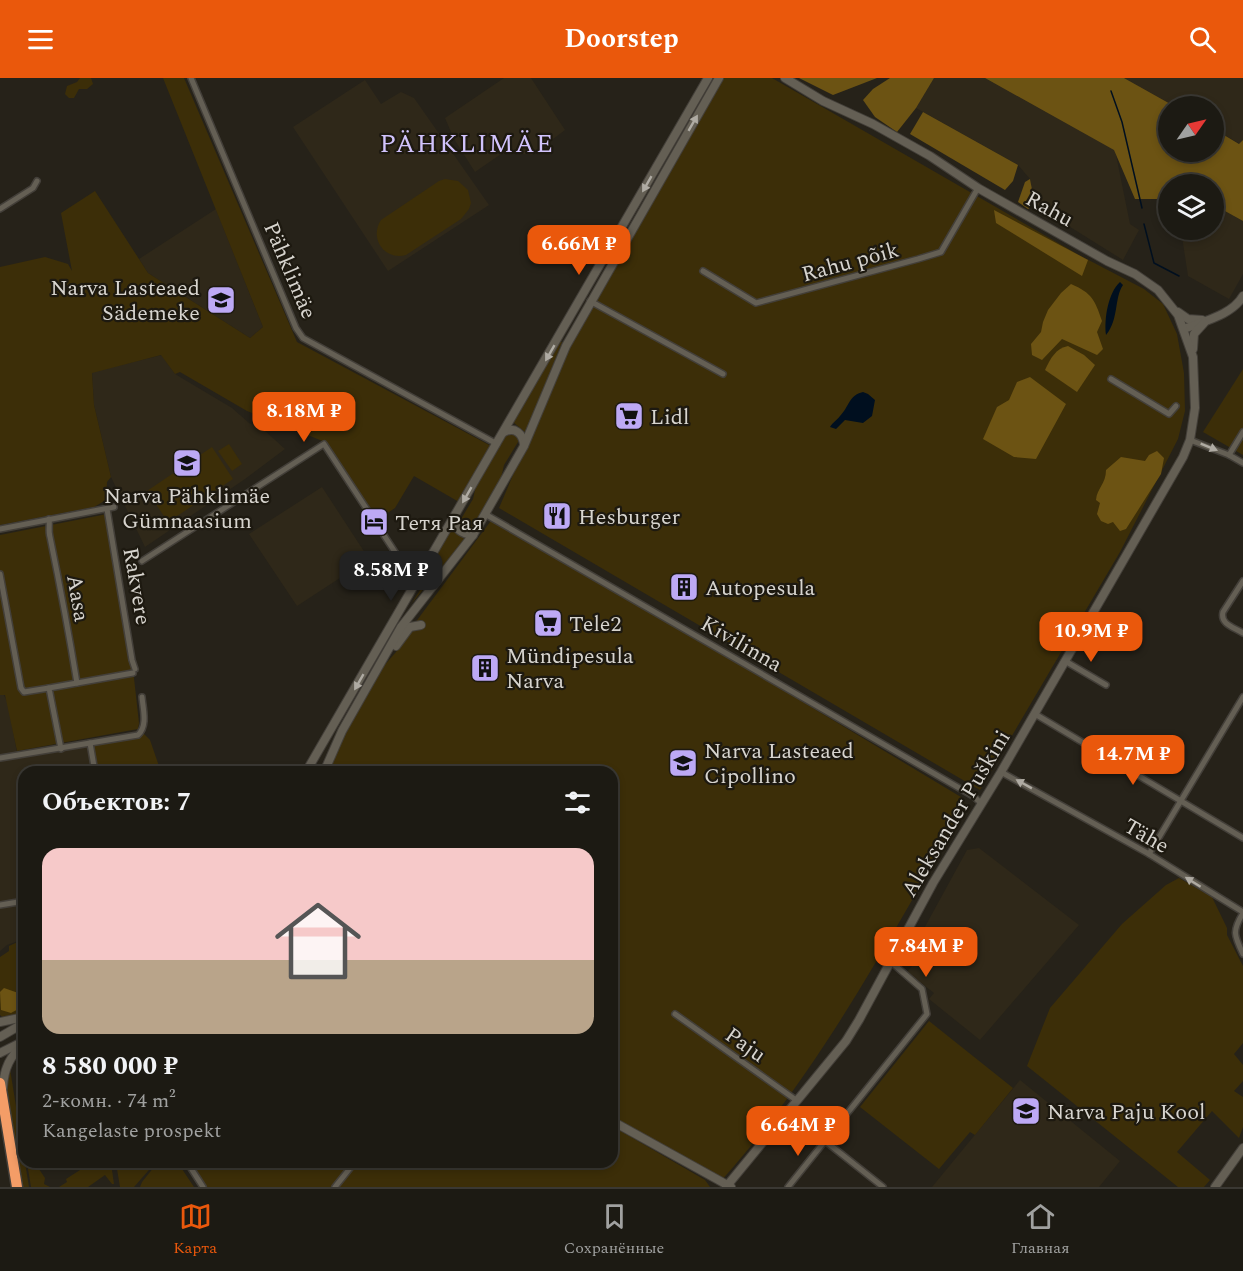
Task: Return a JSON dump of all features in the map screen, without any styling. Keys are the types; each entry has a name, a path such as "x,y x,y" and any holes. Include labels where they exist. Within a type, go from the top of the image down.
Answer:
{"highway":[{"path":"0,1083 17,1187"},
{"path":"0,1122 11,1187"}],"main road":[{"path":"310,766 708,78"},
{"path":"327,766 342,731 379,665 410,616 473,535 524,446 566,346 719,78"},
{"name":"Rahu","path":"785,78 823,101 873,124 922,151 978,188 1135,274 1158,290 1174,309 1184,329 1193,357 1195,408 1190,440"},
{"path":"1184,329 1234,307 1243,296"},
{"path":"1174,309 1188,319 1207,320"},
{"path":"1193,357 1194,334 1207,320"},
{"path":"503,432 510,429 517,431 523,437 524,446"},
{"name":"Aleksander Puškini","path":"728,1186 846,1041 933,883 1035,714 1183,457 1190,440"},
{"path":"455,516 458,529 465,534 473,535"},
{"path":"402,608 410,616"},
{"path":"379,665 410,627 421,625"},
{"path":"0,1022 18,1018"},
{"path":"0,1037 18,1026"},
{"path":"0,1053 18,1046"},
{"path":"2,1097 5,1069 18,1049"},
{"path":"618,1124 728,1186"},
{"path":"1215,1187 1243,1148"}],"street":[{"name":"Pähklimäe","path":"191,78 296,328 303,338 497,444"},
{"path":"0,209 33,188 37,181"},
{"name":"Rahu põik","path":"703,271 756,303 918,259 941,252 978,188"},
{"path":"590,302 723,374"},
{"path":"1112,379 1169,414 1176,406"},
{"path":"1229,455 1243,432"},
{"path":"1190,440 1243,463"},
{"path":"142,561 324,444 416,584"},
{"path":"0,529 114,507"},
{"name":"Rakvere","path":"77,683 134,671 107,509"},
{"name":"Kivilinna","path":"485,514 974,796 981,803"},
{"name":"Aasa","path":"49,519 51,526 49,533 58,571 77,683"},
{"path":"0,574 21,688 24,692 77,683"},
{"path":"1243,580 1221,617 1223,621 1243,633"},
{"path":"1065,662 1106,685"},
{"path":"49,688 61,749"},
{"path":"0,758 138,735 144,726 142,697"},
{"path":"1149,854 1243,697"},
{"path":"1035,714 1243,838"},
{"path":"90,743 94,766"},
{"name":"Tähe","path":"1001,772 1149,854 1243,913"},
{"path":"0,905 18,902"},
{"path":"1243,913 1234,928 1243,954"},
{"path":"789,1187 927,1014 922,989 891,962"},
{"name":"Paju","path":"675,1014 796,1100"},
{"path":"825,1141 883,1187"},
{"path":"191,1168 202,1187"},
{"path":"335,1187 351,1168"}],"shaded area":[{"path":"80,78 91,78 93,84 87,89 79,89 74,98 69,98 65,94 67,86 77,82"},
{"path":"163,78 184,78 297,342 491,446 459,502 414,476 395,508 377,520 325,442 247,411 180,372 175,374 161,355 92,373 94,405 111,477 107,482 106,500 94,507 0,525 0,267 45,257 68,264 72,271 61,213 95,191 148,273 250,338 263,327"},
{"path":"504,78 531,78 565,130 532,155 504,152 475,172 454,139 445,118"},
{"path":"723,78 772,78 1079,255 1144,289 1163,304 1177,334 1184,373 1185,411 1178,439 1120,552 980,790 499,508 576,327"},
{"path":"799,78 877,78 833,95"},
{"path":"890,78 934,78 916,108 897,132 875,117 863,100 873,89"},
{"path":"934,78 985,78 1115,150 1130,224 1139,230 1123,260 1035,205 1030,179 1018,165 916,108"},
{"path":"985,78 1124,78 1158,97 1158,162 1224,162 1224,135 1239,144 1243,140 1243,221 1224,211 1224,174 1158,174 1158,199 1135,199 1114,150"},
{"path":"1124,78 1243,78 1243,140 1240,144 1224,135 1224,96 1158,97"},
{"path":"365,80 381,104 401,92 414,98 489,205 388,271 293,127"},
{"path":"923,112 1018,165 1013,181 1005,190 910,134"},
{"path":"445,179 458,181 468,190 471,203 461,219 406,255 391,255 385,251 378,241 377,234 381,220"},
{"path":"1030,179 1035,205 1028,209 1018,202 1025,182"},
{"name":"Narva Lasteaed Sädemeke","path":"216,209 263,327 250,338 148,273 139,259"},
{"path":"994,210 1088,260 1082,276 996,223"},
{"path":"1224,211 1243,221 1243,274 1229,299 1188,276 1183,240 1224,240"},
{"path":"1071,284 1088,294 1095,302 1102,321 1097,332 1103,349 1097,355 1062,339 1042,360 1032,355 1031,344 1041,332 1048,310"},
{"path":"560,341 562,342 526,433 513,422"},
{"path":"1068,346 1084,355 1095,365 1077,392 1045,370 1051,358"},
{"name":"Narva Pähklimäe Gümnaasium","path":"162,355 175,374 232,408 249,423 264,430 285,449 145,547 111,477 94,405 92,372"},
{"path":"1243,369 1243,455 1203,432"},
{"path":"1030,377 1066,404 1036,459 1014,457 983,439 997,407 1009,400 1017,382"},
{"path":"511,432 519,438 504,465 501,478 472,528 464,529 460,524 461,519 473,499 476,486 506,435"},
{"path":"229,444 242,464 232,471 218,451"},
{"path":"212,447 233,479 168,522 147,491"},
{"path":"1157,451 1164,458 1161,474 1126,529 1120,531 1113,522 1108,524 1101,521 1097,514 1100,503 1096,500 1105,479 1106,470 1121,457 1145,461 1149,455"},
{"path":"322,487 369,559 297,606 249,534"},
{"path":"107,514 132,660 138,729 17,751 5,695 0,695 0,535"},
{"path":"493,518 961,797 966,806 853,1000 790,1094 720,1182 618,1124 618,766 327,766 382,668 396,652"},
{"path":"452,528 465,539 412,603 433,569 438,552"},
{"path":"0,688 8,703 17,753 90,743 94,766 18,766 18,941 7,945 0,951"},
{"path":"142,732 150,740 159,766 94,766 90,743"},
{"path":"979,848 1079,925 980,1040 929,999 934,993 907,972 923,953 915,945 967,850"},
{"path":"1179,878 1212,897 1227,928 1227,935 1243,966 1243,1043 1234,1054 1243,1065 1243,1081 1234,1091 1243,1097 1243,1127 1239,1138 1212,1111 1177,1152 1210,1180 1204,1187 1178,1187 1027,1066 1050,1008 1122,924 1166,885"},
{"path":"18,942 18,1014 6,1018 0,1015 0,957 9,951 9,946"},
{"path":"4,988 18,993 18,1009 11,1013 1,1010 0,992"},
{"path":"929,1021 1013,1088 975,1135 970,1132 939,1169 860,1107"},
{"path":"10,1069 18,1119 18,1166 6,1083"},
{"name":"Narva Paju Kool","path":"1020,1080 1120,1161 1099,1187 932,1187"},
{"path":"618,1129 705,1180 710,1187 207,1187 194,1168 618,1168"},
{"path":"18,1168 26,1168 29,1187 21,1187"},
{"path":"28,1168 40,1168 45,1178 44,1184 50,1187 31,1187"},
{"path":"83,1168 112,1168 114,1184 105,1175 88,1187 59,1187 67,1182 66,1179"},
{"path":"117,1168 151,1168 134,1187 120,1187"},
{"path":"153,1168 181,1168 194,1187 140,1187"}],"water":[{"path":"1120,282 1123,285 1118,296 1113,322 1106,335 1108,307 1112,293"},
{"path":"863,392 875,400 872,416 863,423 845,420 836,429 830,427 852,399"}],"waterway":[{"path":"1111,91 1122,122 1142,208"},
{"path":"1144,224 1154,263 1179,276"}],"place":[{"name":"Narva Lasteaed Sädemeke","path":"221,300"},
{"name":"Lidl","path":"629,416"},
{"name":"Narva Pähklimäe Gümnaasium","path":"187,463"},
{"name":"Hesburger","path":"557,516"},
{"name":"Тетя Рая","path":"374,522"},
{"name":"Autopesula","path":"684,587"},
{"name":"Tele2","path":"548,623"},
{"name":"Mündipesula Narva","path":"485,668"},
{"name":"Narva Lasteaed Cipollino","path":"683,763"},
{"name":"Narva Paju Kool","path":"1026,1111"}],"district":[{"name":"PÄHKLIMÄE","path":"467,143"}]}
